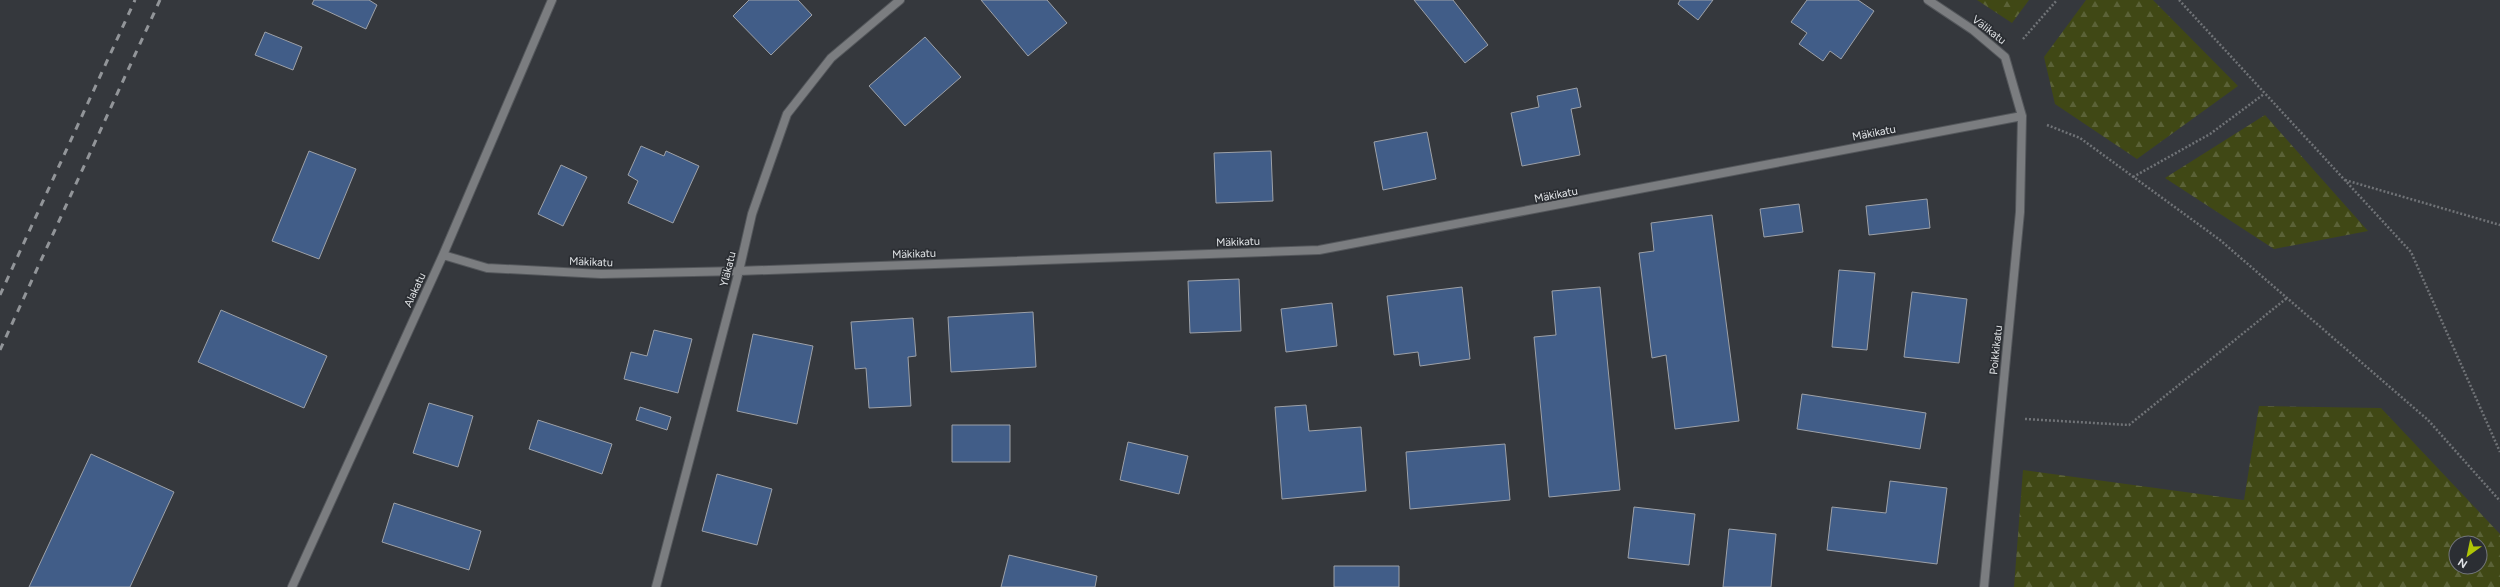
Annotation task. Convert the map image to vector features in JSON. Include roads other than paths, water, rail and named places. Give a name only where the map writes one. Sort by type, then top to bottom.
[{"type":"street","name":"Alakatu","points":[[292,587],[443,255],[552,0]]},
{"type":"street","name":"Yläkatu","points":[[656,587],[739,271],[752,214],[786,114],[830,58],[900,0]]},
{"type":"street","name":"Välikatu","points":[[1928,0],[1973,30],[2005,57],[2022,116]]},
{"type":"street","name":"Mäkikatu","points":[[443,255],[487,268],[601,274],[739,271],[1319,250],[2022,116]]},
{"type":"street","name":"Poikkikatu","points":[[1984,587],[2020,212],[2022,116]]},
{"type":"railway","points":[[0,295],[135,0]]},
{"type":"railway","points":[[0,350],[160,0]]}]
